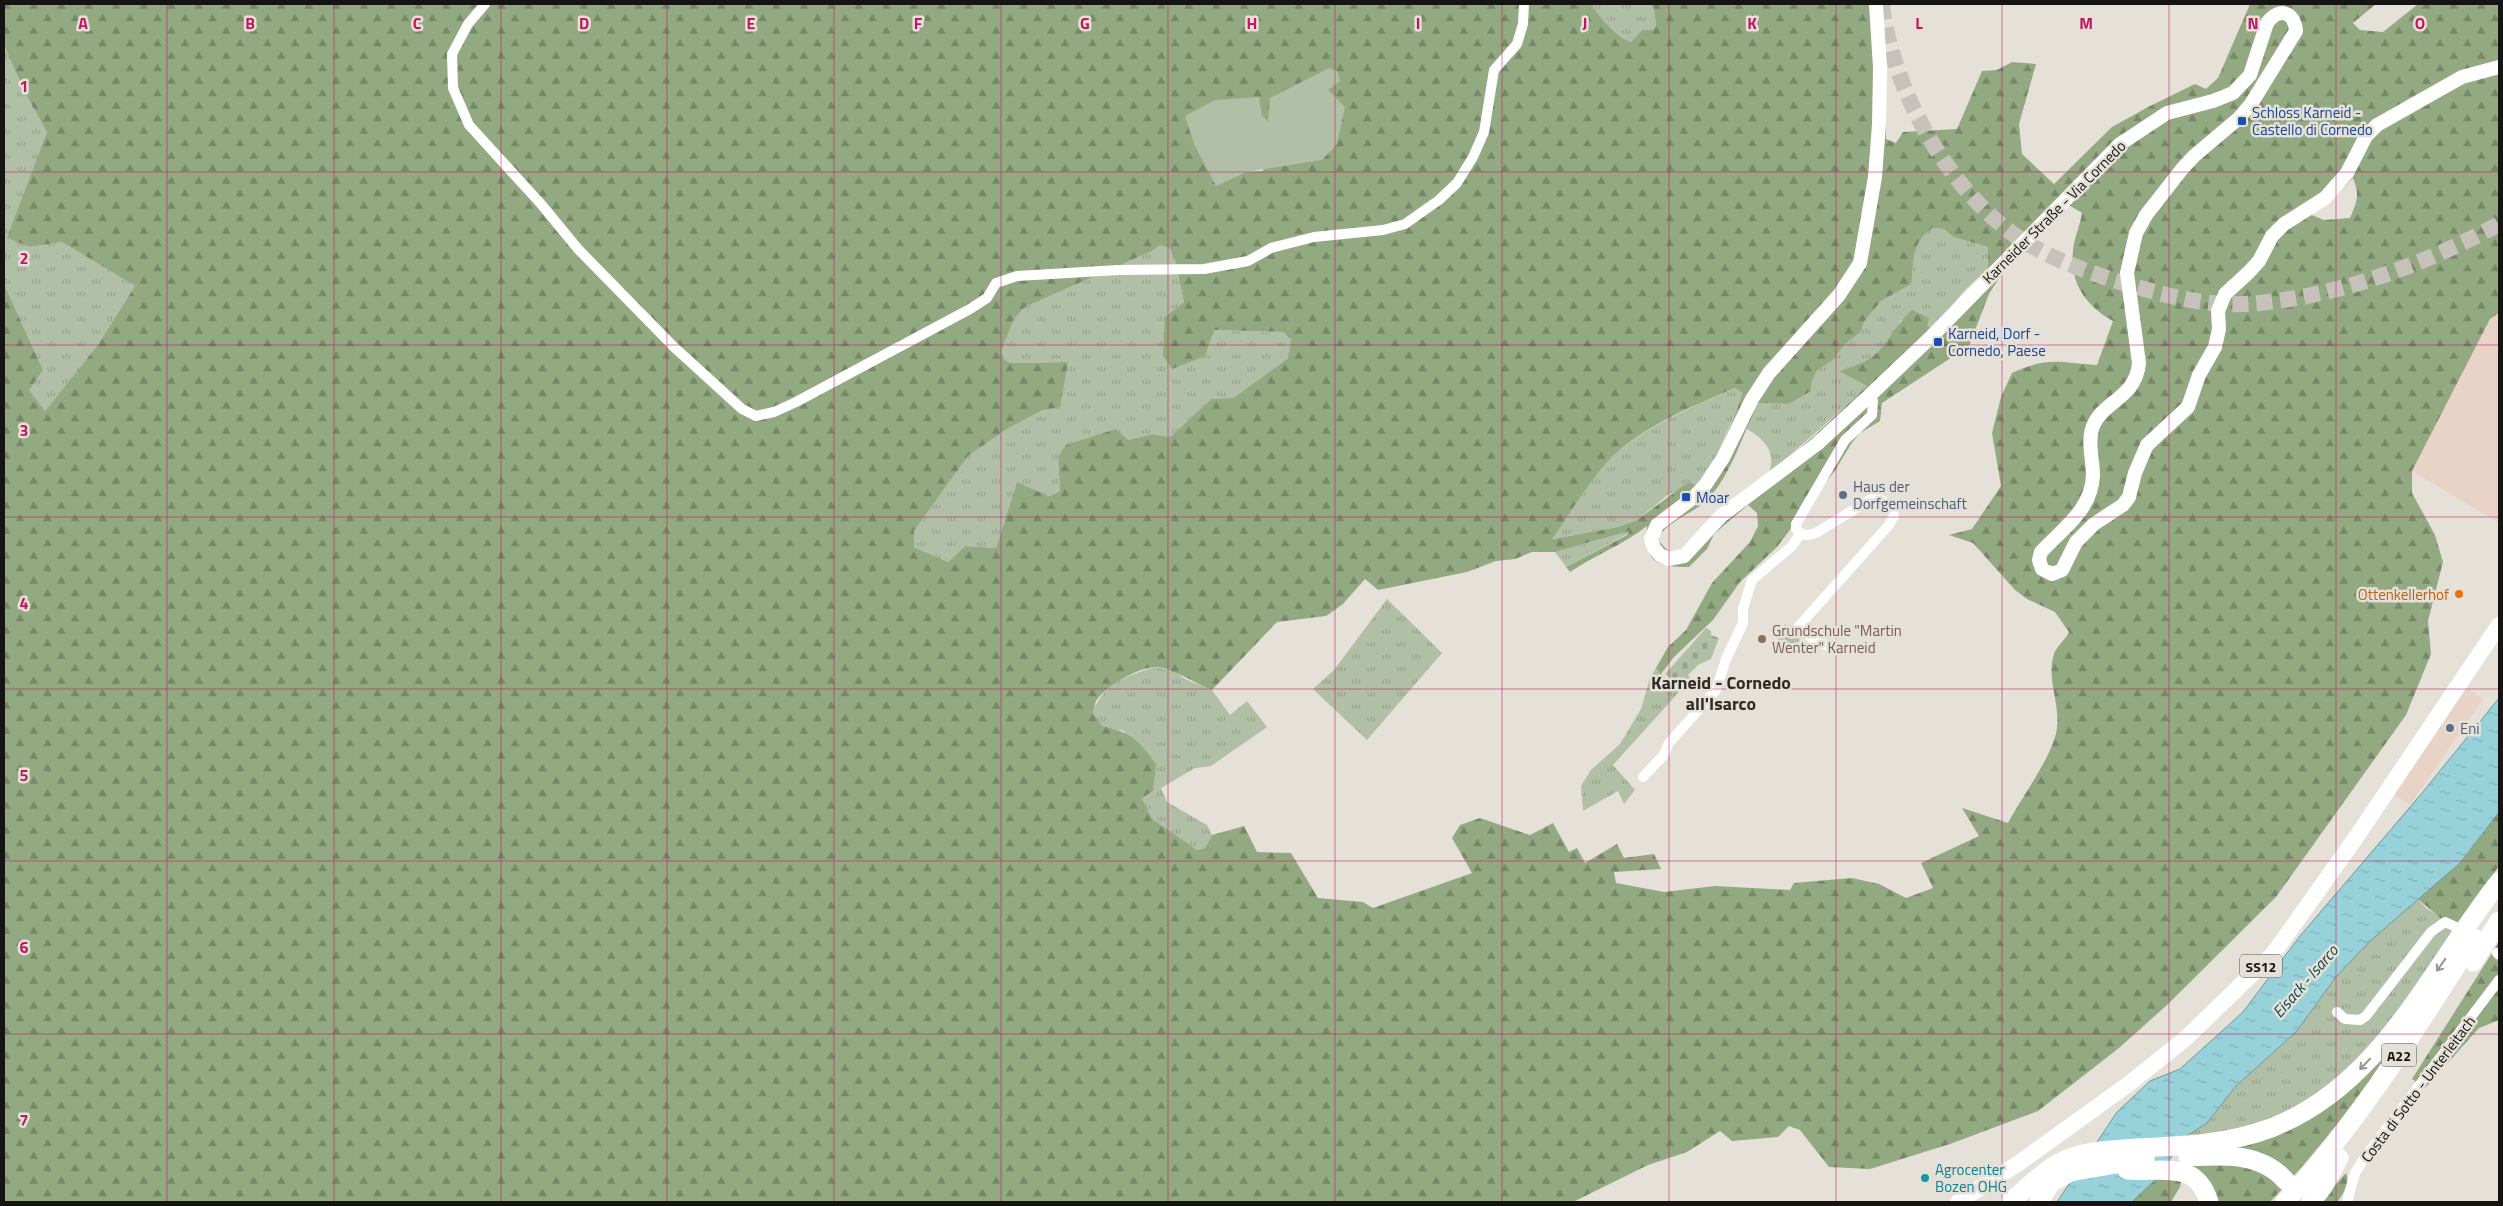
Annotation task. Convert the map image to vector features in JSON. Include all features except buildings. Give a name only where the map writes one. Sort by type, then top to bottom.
[{"type":"highway","points":[[2094,1160],[2134,1159],[2206,1150],[2297,1117],[2322,1102],[2347,1082],[2366,1063],[2396,1027],[2499,882]]},
{"type":"highway","name":"A22","points":[[2285,1202],[2322,1159],[2376,1088],[2499,899]]},
{"type":"highway","name":"A22","points":[[2301,1202],[2339,1158],[2416,1052],[2499,921]]},
{"type":"highway","points":[[2010,1202],[2049,1170],[2094,1160],[2206,1150],[2248,1158],[2267,1164],[2286,1181]]},
{"type":"highway","points":[[2311,1202],[2323,1187],[2339,1158]]},
{"type":"highway","points":[[2094,1160],[2132,1171],[2166,1169],[2185,1172],[2199,1183],[2205,1191],[2209,1202]]},
{"type":"highway","points":[[2039,1202],[2051,1183],[2070,1165]]},
{"type":"main road","name":"SS12","points":[[1958,1202],[2019,1163],[2130,1082],[2186,1038],[2238,990],[2273,954],[2499,625]]},
{"type":"street","points":[[486,4],[468,24],[452,54],[453,88],[469,125],[541,204],[578,249],[674,347],[736,404],[756,416],[774,412],[796,402],[970,309],[987,298],[996,283],[1017,276],[1118,270],[1204,269],[1248,261],[1271,248],[1314,237],[1382,230],[1405,224],[1439,200],[1457,183],[1474,157],[1484,132],[1494,70],[1517,44],[1524,24],[1524,4]]},
{"type":"street","name":"Karneider Straße - Via Cornedo","points":[[1876,4],[1880,68],[1879,124],[1875,177],[1860,263],[1839,295],[1769,373],[1752,399],[1723,458],[1706,484],[1694,497],[1657,525],[1651,539],[1654,548],[1660,555],[1668,559],[1684,556],[1721,516],[1817,444],[1868,397],[2120,144],[2167,113],[2213,101],[2233,93],[2250,75],[2267,23],[2272,16],[2280,13],[2292,18],[2296,31],[2251,104],[2239,118],[2194,156],[2182,169],[2146,215],[2136,233],[2127,273],[2138,354],[2138,372],[2123,395],[2093,425],[2091,438],[2093,476],[2089,498],[2076,517],[2041,552],[2039,560],[2042,569],[2052,574],[2062,570],[2076,542],[2094,524],[2122,505],[2129,497],[2135,473],[2147,445],[2188,407],[2199,375],[2215,347],[2219,329],[2218,311],[2225,294],[2259,261],[2272,236],[2284,224],[2325,198],[2347,173],[2366,136],[2377,125],[2462,77],[2499,67]]},
{"type":"street","points":[[1843,650],[1816,642],[1798,626],[1889,525],[1894,516],[1892,507],[1886,501],[1878,498],[1870,499],[1816,533],[1808,535],[1800,534],[1796,530],[1796,524],[1845,440],[1872,415],[1874,401],[1868,397]]},
{"type":"street","points":[[1643,777],[1663,756],[1669,743],[1716,690],[1726,659],[1743,623],[1743,609],[1752,580],[1792,546],[1800,534]]},
{"type":"street","points":[[2338,1012],[2345,1019],[2360,1020],[2431,932],[2444,922],[2456,927]]},
{"type":"street","name":"Costa di Sotto - Unterleitach","points":[[2347,1202],[2356,1173],[2365,1157],[2499,980]]},
{"type":"shaded area","points":[[2499,313],[2499,523],[2412,471],[2490,319]]},
{"type":"shaded area","points":[[2464,686],[2483,699],[2410,805],[2391,793]]},
{"type":"green space","points":[[4,4],[1591,4],[1614,31],[1631,42],[1642,30],[1654,30],[1656,24],[1653,4],[1881,4],[1886,87],[1886,139],[1896,143],[1903,132],[1957,129],[1982,71],[1997,70],[2012,62],[2036,64],[2019,124],[2022,154],[2054,184],[2112,127],[2195,84],[2206,89],[2218,78],[2250,4],[2376,4],[2353,23],[2360,30],[2383,32],[2418,4],[2499,4],[2499,313],[2490,319],[2412,471],[2412,493],[2435,535],[2443,562],[2428,621],[2431,654],[2406,715],[2276,897],[2167,1005],[2119,1048],[2038,1111],[1950,1144],[1870,1169],[1829,1167],[1800,1130],[1789,1126],[1778,1137],[1732,1141],[1720,1131],[1687,1152],[1648,1165],[1573,1202],[4,1202],[4,284],[43,370],[29,390],[45,411],[97,346],[135,286],[62,242],[30,247],[7,238],[47,132],[25,93],[4,45]],"holes":[[[1268,121],[1263,171],[1247,172]],[[2353,178],[2357,198],[2350,218],[2324,220],[2309,214],[2327,204]],[[2069,205],[2082,213],[2073,251],[2074,273],[2077,283],[2087,300],[2103,315],[2113,321],[2097,365],[2045,362],[2012,373],[2001,397],[1992,433],[2001,486],[1972,529],[1949,535],[1973,543],[2015,590],[2027,599],[2055,612],[2069,632],[2055,651],[2052,663],[2057,727],[2055,738],[2044,762],[2008,823],[1962,808],[1979,836],[1921,863],[1933,888],[1906,898],[1879,884],[1852,878],[1794,883],[1790,890],[1715,886],[1664,892],[1616,883],[1614,872],[1661,869],[1654,854],[1624,858],[1617,844],[1585,863],[1577,848],[1569,852],[1553,823],[1530,835],[1480,818],[1460,825],[1452,838],[1472,873],[1373,908],[1363,902],[1318,898],[1291,853],[1257,852],[1244,826],[1212,835],[1205,848],[1197,850],[1152,819],[1142,798],[1153,791],[1156,764],[1133,738],[1120,731],[1102,726],[1093,713],[1096,701],[1114,684],[1140,670],[1148,668],[1155,667],[1168,670],[1212,690],[1277,622],[1326,616],[1343,604],[1365,579],[1378,590],[1467,572],[1496,561],[1515,559],[1532,552],[1555,552],[1629,531],[1627,535],[1566,567],[1570,572],[1647,526],[1648,547],[1654,560],[1668,566],[1689,567],[1707,549],[1714,534],[1748,505],[1757,513],[1758,526],[1750,542],[1712,583],[1686,630],[1668,647],[1656,668],[1661,674],[1674,657],[1713,620],[1740,582],[1777,547],[1836,469],[1860,433],[1880,421],[1882,403],[1969,346],[1989,294],[2005,269]],[[1933,228],[1944,229],[1953,237],[1988,247],[1988,268],[1932,329],[1927,326],[1929,318],[1912,310],[1877,353],[1856,366],[1839,371],[1867,386],[1814,436],[1678,553],[1668,551],[1659,541],[1659,536],[1670,525],[1702,504],[1716,489],[1736,453],[1758,403],[1789,404],[1811,391],[1811,383],[1816,372],[1834,359],[1845,344],[1861,332],[1864,322],[1881,301],[1911,284],[1913,260],[1921,239]],[[1160,245],[1170,249],[1175,261],[1184,302],[1165,317],[1163,355],[1172,369],[1205,356],[1214,330],[1283,332],[1291,340],[1288,358],[1233,398],[1211,399],[1170,437],[1153,434],[1128,440],[1116,429],[1066,445],[1058,457],[1060,491],[1049,496],[1017,482],[996,548],[965,546],[948,562],[914,547],[914,531],[968,456],[1007,429],[1043,410],[1060,407],[1068,362],[1010,363],[1005,360],[1001,352],[1014,319],[1025,307],[1152,251]],[[1735,388],[1743,393],[1723,441],[1697,485],[1690,483],[1683,486],[1637,520],[1618,527],[1552,539],[1588,486],[1614,455],[1646,431],[1681,412]]]},
{"type":"green space","points":[[1591,4],[1653,4],[1656,24],[1654,30],[1642,30],[1631,42],[1614,31]]},
{"type":"green space","points":[[4,45],[25,93],[47,132],[8,238],[30,247],[62,242],[135,286],[97,346],[45,411],[28,389],[43,370],[4,284]]},
{"type":"green space","points":[[1329,68],[1337,71],[1340,81],[1328,90],[1345,107],[1337,144],[1322,160],[1247,172],[1216,186],[1194,144],[1185,116],[1215,100],[1259,97],[1262,116],[1268,121],[1270,98]]},
{"type":"green space","points":[[1933,228],[1944,229],[1953,237],[1988,247],[1988,268],[1965,290],[1932,329],[1901,320],[1883,347],[1870,359],[1840,371],[1868,386],[1769,474],[1771,458],[1767,446],[1759,437],[1746,428],[1758,403],[1789,404],[1811,391],[1811,383],[1816,372],[1834,359],[1845,344],[1861,332],[1864,322],[1881,301],[1910,284],[1917,246],[1926,233]]},
{"type":"green space","points":[[1160,245],[1170,249],[1175,261],[1184,302],[1165,318],[1204,356],[1214,330],[1283,332],[1291,340],[1289,357],[1233,398],[1211,399],[1170,437],[1153,434],[1058,457],[1060,491],[1049,496],[1017,482],[996,548],[965,546],[948,562],[914,547],[914,531],[968,456],[1007,429],[1043,410],[1068,362],[1010,363],[1005,360],[1001,352],[1014,319],[1025,307],[1152,251]]},
{"type":"green space","points":[[1735,388],[1744,393],[1713,463],[1697,486],[1669,494],[1637,520],[1618,527],[1551,539],[1588,484],[1616,454],[1664,421]]},
{"type":"green space","points":[[1629,531],[1627,534],[1566,567],[1555,552]]},
{"type":"green space","points":[[1387,599],[1442,653],[1367,740],[1313,689],[1334,670]]},
{"type":"green space","points":[[1785,624],[1800,640],[1787,655],[1776,644]]},
{"type":"green space","points":[[1706,628],[1711,631],[1711,635],[1719,638],[1711,659],[1698,665],[1688,675],[1691,679],[1682,688],[1665,674]]},
{"type":"green space","points":[[1154,667],[1174,671],[1185,679],[1212,690],[1230,715],[1247,701],[1267,727],[1211,766],[1195,768],[1161,788],[1167,802],[1207,825],[1212,835],[1205,848],[1197,850],[1151,819],[1142,798],[1124,731],[1101,726],[1093,713],[1102,695],[1109,688],[1117,682]]},
{"type":"green space","points":[[1656,668],[1679,692],[1613,765],[1635,790],[1624,804],[1618,791],[1583,811],[1581,786],[1591,770],[1620,744],[1641,709],[1650,678]]},
{"type":"green space","points":[[2499,812],[2499,866],[2456,927],[2445,922],[2418,899],[2461,862]]},
{"type":"green space","points":[[2418,899],[2426,908],[2456,927],[2402,1009],[2338,1083],[2267,1123],[2182,1139],[2207,1123],[2236,1086],[2296,1032],[2336,977],[2369,942]]},
{"type":"green space","points":[[2499,942],[2499,1020],[2479,1028],[2425,1088],[2412,1079]]},
{"type":"green space","points":[[2411,1019],[2383,1061],[2324,1141],[2291,1179],[2230,1150],[2265,1136]]},
{"type":"green space","points":[[2196,1163],[2257,1167],[2284,1187],[2270,1202],[2213,1202],[2181,1165]]},
{"type":"green space","points":[[2346,1173],[2344,1192],[2337,1202],[2320,1202]]},
{"type":"green space","points":[[2161,1174],[2182,1176],[2180,1187],[2171,1202],[2132,1202]]},
{"type":"water","name":"Eisack - Isarco","points":[[2499,698],[2499,812],[2461,862],[2369,942],[2336,977],[2296,1032],[2236,1086],[2207,1123],[2182,1139],[2161,1174],[2132,1202],[2057,1202],[2117,1112],[2150,1081],[2180,1069],[2243,1012],[2300,936],[2422,793]]},
{"type":"tunnel","points":[[1882,4],[1888,38],[1913,107],[1931,141],[1952,172],[1976,201],[2002,225],[2030,245],[2069,264],[2096,274],[2190,300],[2217,304],[2278,301],[2311,295],[2376,278],[2440,253],[2499,224]]},
{"type":"place","name":"Schloss Karneid - Castello di Cornedo","points":[[2242,121]]},
{"type":"place","name":"Karneid, Dorf - Cornedo, Paese","points":[[1938,342]]},
{"type":"place","name":"Haus der Dorfgemeinschaft","points":[[1843,495]]},
{"type":"place","name":"Moar","points":[[1686,497]]},
{"type":"place","name":"Ottenkellerhof","points":[[2459,594]]},
{"type":"place","name":"Grundschule \"Martin Wenter\" Karneid","points":[[1762,639]]},
{"type":"place","name":"Eni","points":[[2450,728]]},
{"type":"place","name":"Agrocenter Bozen OHG","points":[[1925,1178]]},
{"type":"district","name":"Karneid - Cornedo all'Isarco","points":[[1721,692]]}]
